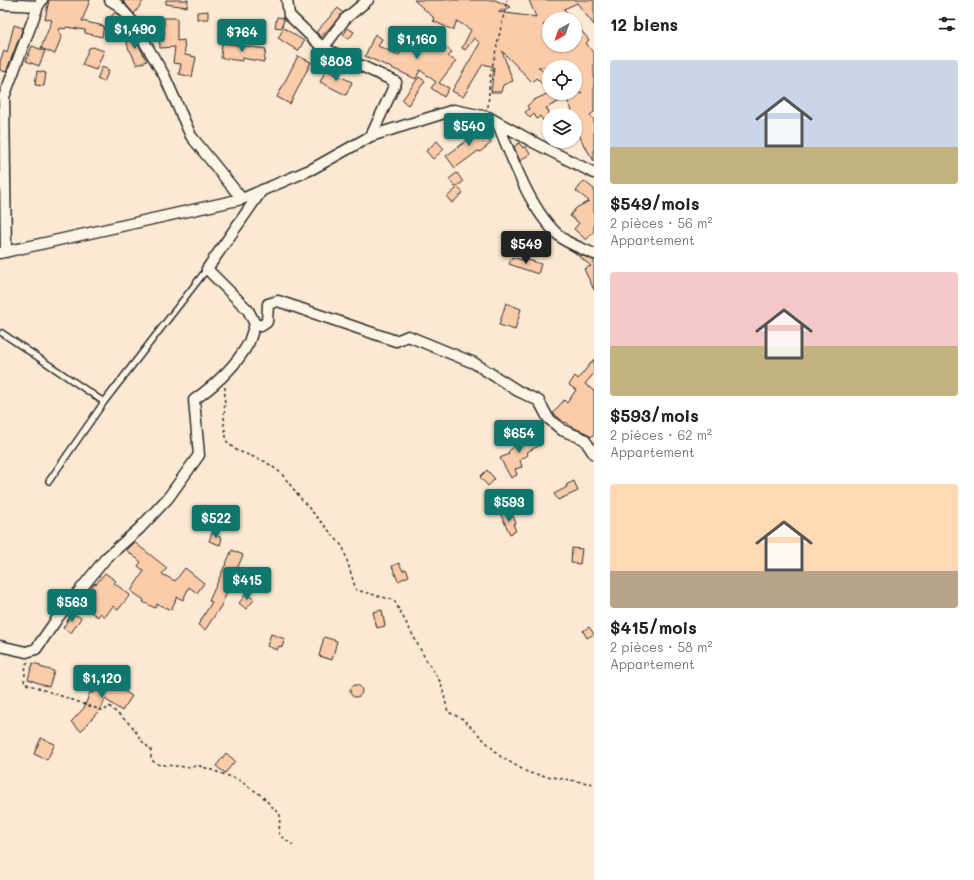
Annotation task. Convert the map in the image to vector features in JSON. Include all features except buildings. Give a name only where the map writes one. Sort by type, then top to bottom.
[{"type":"street","points":[[110,0],[118,5],[132,21],[164,75],[191,136],[242,199]]},
{"type":"street","points":[[287,0],[289,15],[323,48],[396,82],[371,136]]},
{"type":"street","points":[[323,48],[345,19],[368,0]]},
{"type":"street","points":[[0,4],[40,3],[4,97],[3,253],[242,199],[263,188],[312,169],[371,136],[454,110],[488,117],[536,144],[594,173]]},
{"type":"street","points":[[497,122],[530,199],[551,226],[566,240],[594,254]]},
{"type":"street","points":[[0,646],[26,652],[36,649],[59,616],[106,558],[139,529],[168,498],[198,455],[194,400],[226,373],[249,342],[255,324],[248,310],[207,269],[263,188]]},
{"type":"street","points":[[255,324],[262,326],[267,322],[268,304],[278,302],[396,341],[408,336],[474,363],[518,391],[539,401],[548,418],[562,430],[584,439],[594,454]]},
{"type":"lane","points":[[49,481],[104,402],[207,269]]},
{"type":"lane","points":[[2,333],[104,402]]},
{"type":"path","points":[[488,117],[490,77],[507,0]]},
{"type":"path","points":[[226,373],[224,425],[227,442],[236,450],[266,462],[281,473],[302,500],[343,547],[356,590],[394,600],[425,658],[441,683],[448,712],[463,719],[500,757],[529,773],[594,784]]},
{"type":"path","points":[[36,649],[26,664],[24,683],[104,711],[109,706],[132,726],[141,740],[151,750],[151,759],[156,764],[186,767],[200,766],[237,779],[261,795],[280,815],[279,835],[293,845]]}]
